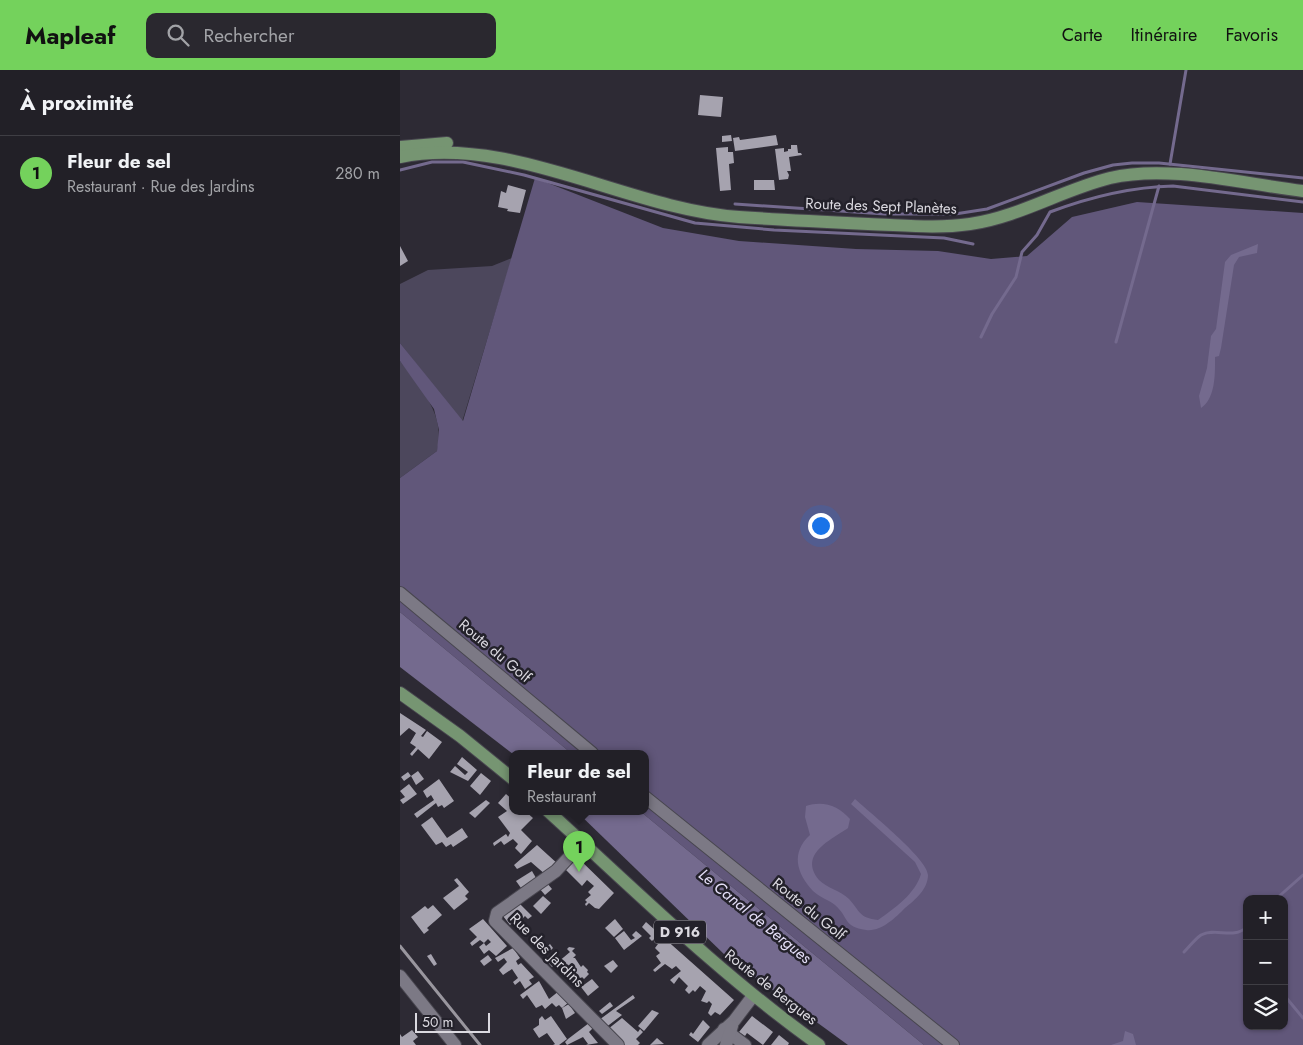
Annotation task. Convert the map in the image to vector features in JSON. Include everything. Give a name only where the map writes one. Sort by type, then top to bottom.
[{"type":"main road","name":"Route des Sept Planètes","points":[[400,147],[426,144],[469,145],[500,152],[575,178]]},
{"type":"main road","name":"Route des Sept Planètes","points":[[400,157],[433,152],[466,152],[575,178],[705,214],[926,226],[958,226],[985,222],[1082,186],[1134,174],[1190,176],[1303,191]]},
{"type":"main road","points":[[400,693],[460,736],[509,776]]},
{"type":"main road","name":"Route de Bergues","points":[[553,815],[705,955],[753,996],[819,1045]]},
{"type":"street","name":"Route du Golf","points":[[400,593],[588,750]]},
{"type":"street","name":"Route du Golf","points":[[649,800],[953,1045]]},
{"type":"street","name":"Rue des Jardins","points":[[583,842],[548,877],[497,913],[496,923],[618,1045]]},
{"type":"street","points":[[400,976],[456,1045]]},
{"type":"street","points":[[708,1045],[728,1032],[753,996]]},
{"type":"street","points":[[728,1032],[746,1045]]},
{"type":"shaded area","points":[[535,178],[663,228],[739,241],[856,249],[938,251],[991,259],[1027,256],[1072,217],[1137,202],[1303,213],[1303,1045],[924,1045],[645,815],[649,815],[649,750],[567,750],[400,612],[400,478],[437,451],[439,430],[434,409],[400,361],[400,343],[463,421]]},
{"type":"shaded area","points":[[512,258],[462,422],[400,343],[400,284],[428,270],[492,266]]},
{"type":"shaded area","points":[[400,361],[430,403],[435,414],[439,438],[437,451],[400,478]]},
{"type":"water","points":[[1258,244],[1257,253],[1239,257],[1234,265],[1221,348],[1219,356],[1215,357],[1214,385],[1210,398],[1201,408],[1199,396],[1207,368],[1211,336],[1216,329],[1225,262],[1231,255]]},
{"type":"water","points":[[400,612],[567,750],[509,751],[400,667]]},
{"type":"water","points":[[855,799],[909,847],[919,858],[928,875],[926,885],[917,898],[887,924],[872,930],[853,927],[835,905],[813,891],[803,877],[798,863],[800,848],[810,835],[805,817],[806,806],[812,804],[830,805],[846,814],[850,819],[848,828],[826,843],[814,855],[812,863],[819,880],[846,896],[863,916],[878,920],[909,894],[921,874],[915,862],[851,804]]},
{"type":"water","name":"Le Canal de Bergues","points":[[580,815],[645,815],[924,1045],[848,1045],[726,956]]},
{"type":"water","points":[[1125,1031],[1133,1034],[1136,1045],[1111,1045],[1123,1041]]},
{"type":"building","points":[[700,95],[723,97],[721,117],[698,115]]},
{"type":"building","points":[[731,135],[732,141],[722,142],[722,136]]},
{"type":"building","points":[[776,135],[778,145],[735,151],[733,138],[739,137],[740,140]]},
{"type":"building","points":[[791,145],[797,145],[798,153],[802,155],[789,157],[791,171],[787,171],[788,179],[779,180],[775,149],[784,148],[784,152],[788,151],[788,149],[791,149]]},
{"type":"building","points":[[728,147],[728,152],[733,152],[734,163],[729,164],[731,190],[720,191],[716,148]]},
{"type":"building","points":[[754,180],[774,180],[775,190],[754,190]]},
{"type":"building","points":[[508,185],[526,190],[520,213],[498,207],[501,191],[506,193]]},
{"type":"building","points":[[400,246],[408,261],[400,266]]},
{"type":"building","points":[[400,713],[426,730],[421,736],[423,737],[427,731],[442,742],[429,759],[418,749],[412,756],[410,754],[416,747],[410,743],[416,733],[409,728],[400,736]]},
{"type":"building","points":[[462,757],[477,770],[468,781],[450,772],[455,766],[465,775],[468,772],[457,764]]},
{"type":"building","points":[[418,771],[424,779],[416,785],[411,776]]},
{"type":"building","points":[[408,772],[411,776],[404,781],[401,777]]},
{"type":"building","points":[[481,773],[491,781],[480,795],[470,786]]},
{"type":"building","points":[[439,779],[454,801],[444,808],[442,805],[438,807],[436,803],[417,818],[414,814],[434,800],[431,795],[427,798],[423,791]]},
{"type":"building","points":[[409,784],[417,794],[403,804],[400,800],[405,797],[400,791]]},
{"type":"building","points":[[506,794],[509,797],[509,815],[530,815],[533,818],[521,830],[532,841],[521,854],[515,848],[518,844],[513,839],[504,845],[501,841],[494,846],[493,843],[506,834],[508,837],[510,833],[498,817],[507,811],[498,803]]},
{"type":"building","points":[[486,800],[490,803],[475,818],[469,813]]},
{"type":"building","points":[[432,817],[447,838],[462,828],[468,837],[453,847],[451,844],[446,847],[442,842],[436,845],[421,825]]},
{"type":"building","points":[[537,845],[559,865],[546,875],[531,862],[517,869],[514,865]]},
{"type":"building","points":[[575,855],[614,893],[599,909],[589,903],[586,906],[585,904],[587,902],[585,900],[591,895],[588,892],[594,886],[587,880],[582,886],[564,868]]},
{"type":"building","points":[[532,871],[536,878],[521,888],[516,881]]},
{"type":"building","points":[[457,878],[469,892],[465,896],[468,899],[454,910],[443,898],[459,886],[454,880]]},
{"type":"building","points":[[546,882],[552,889],[545,895],[539,888]]},
{"type":"building","points":[[543,896],[551,903],[541,914],[533,906]]},
{"type":"building","points":[[520,904],[532,916],[528,919],[525,916],[519,922],[516,919],[510,925],[503,916],[514,905],[516,907]]},
{"type":"building","points":[[433,905],[442,915],[427,928],[429,930],[424,934],[411,917],[425,906],[428,909]]},
{"type":"building","points":[[483,919],[507,946],[496,956],[489,950],[484,954],[479,947],[484,943],[480,940],[472,946],[470,943],[477,937],[469,929]],"holes":[[[488,939],[491,942],[486,946],[484,943]]]},
{"type":"building","points":[[615,919],[623,929],[614,937],[605,928]]},
{"type":"building","points":[[646,922],[734,1000],[720,1015],[715,1012],[711,1016],[708,1013],[712,1004],[709,1001],[707,1003],[701,1001],[706,991],[700,986],[695,992],[693,990],[689,994],[685,990],[688,986],[679,977],[674,984],[670,980],[681,971],[676,966],[672,969],[665,964],[655,972],[653,970],[661,963],[656,956],[660,953],[655,948],[658,944],[654,939],[652,941],[649,938],[651,936],[642,927]]},
{"type":"building","points":[[624,931],[631,940],[635,938],[632,935],[636,931],[642,936],[624,950],[615,938]]},
{"type":"building","points":[[550,944],[553,948],[546,955],[542,951]]},
{"type":"building","points":[[569,947],[575,948],[572,951],[576,955],[573,958],[581,967],[583,965],[588,970],[589,974],[584,979],[582,977],[578,981],[558,962],[570,952],[567,949]]},
{"type":"building","points":[[513,948],[520,958],[516,961],[518,965],[521,963],[534,977],[529,980],[532,984],[525,989],[520,981],[515,985],[513,982],[518,978],[512,969],[503,975],[499,970],[507,962],[504,958],[498,962],[495,958]]},
{"type":"building","points":[[431,954],[437,964],[434,966],[427,956]]},
{"type":"building","points":[[551,954],[558,962],[552,967],[545,959]]},
{"type":"building","points":[[488,955],[492,960],[484,966],[480,961]]},
{"type":"building","points":[[613,960],[618,966],[611,973],[604,966]]},
{"type":"building","points":[[592,979],[599,987],[588,996],[581,987]]},
{"type":"building","points":[[539,981],[549,999],[559,991],[569,1002],[562,1008],[559,1005],[556,1007],[552,1003],[545,1009],[542,1005],[536,1008],[527,995],[523,999],[520,995]]},
{"type":"building","points":[[633,995],[635,998],[616,1011],[622,1015],[605,1028],[599,1020]]},
{"type":"building","points":[[610,1002],[613,1006],[602,1014],[599,1011]]},
{"type":"building","points":[[569,1004],[575,1013],[566,1019],[562,1008]]},
{"type":"building","points":[[652,1010],[659,1013],[644,1031],[638,1026]]},
{"type":"building","points":[[542,1016],[545,1020],[551,1016],[567,1039],[559,1045],[553,1045],[555,1044],[547,1033],[539,1038],[533,1029],[539,1025],[539,1019]]},
{"type":"building","points":[[752,1016],[773,1032],[763,1045],[747,1033],[745,1036],[739,1032]]},
{"type":"building","points":[[622,1018],[638,1032],[640,1029],[643,1032],[636,1039],[640,1043],[638,1045],[624,1045],[608,1029]]},
{"type":"building","points":[[703,1020],[710,1027],[698,1042],[689,1035],[691,1032],[693,1034]]},
{"type":"building","points":[[589,1023],[593,1028],[589,1032],[598,1043],[586,1045],[588,1044],[583,1037],[567,1045],[565,1042],[568,1039]]},
{"type":"building","points":[[412,1030],[418,1037],[413,1041],[416,1045],[400,1045],[400,1034],[402,1037]]},
{"type":"building","points":[[779,1035],[789,1043],[788,1045],[771,1045]]},
{"type":"building","points":[[657,1038],[664,1044],[650,1045]]},
{"type":"waterway","points":[[1170,164],[1186,70]]},
{"type":"waterway","points":[[400,170],[432,162],[463,162],[524,175],[695,223],[774,230],[944,238],[973,244]]},
{"type":"waterway","points":[[735,204],[885,214],[955,214],[987,209],[1084,173],[1113,165],[1132,163],[1159,163],[1303,178]]},
{"type":"waterway","points":[[1116,342],[1159,186]]},
{"type":"waterway","points":[[981,337],[992,314],[1016,277],[1022,252],[1037,235],[1050,212],[1110,194],[1141,188],[1173,186],[1303,202]]},
{"type":"waterway","points":[[1280,895],[1303,875]]},
{"type":"waterway","points":[[1184,952],[1201,935],[1213,932],[1236,933],[1243,930]]},
{"type":"waterway","points":[[1288,1000],[1303,1018]]},
{"type":"railway","points":[[400,946],[480,1045]]},
{"type":"place","name":"Fleur de sel","points":[[579,872]]}]
